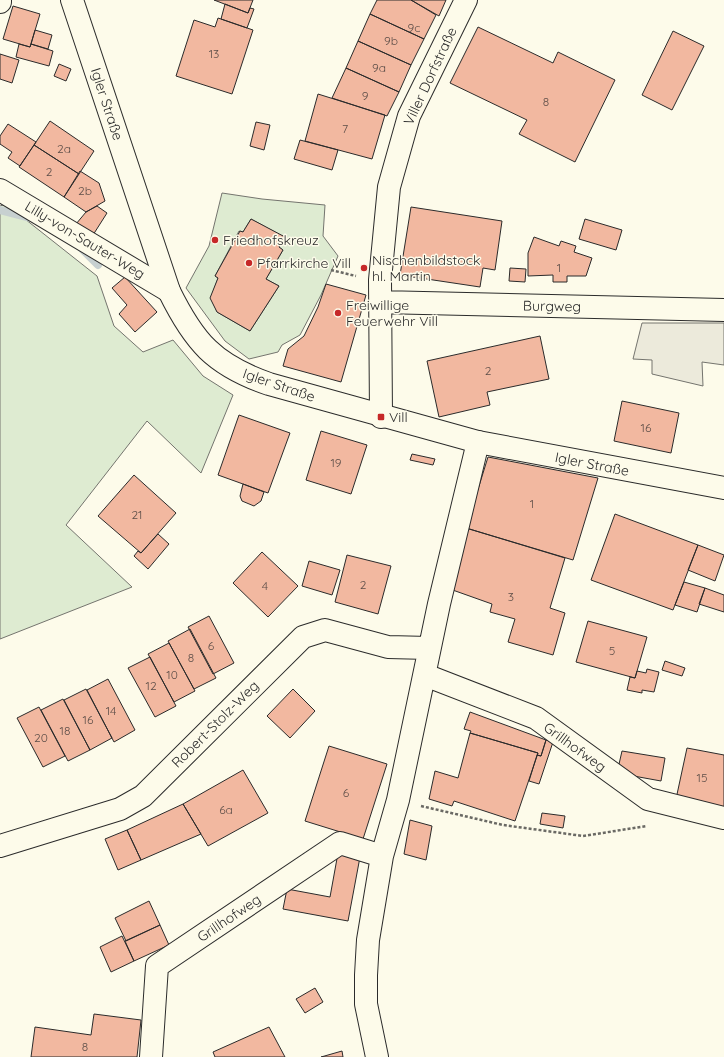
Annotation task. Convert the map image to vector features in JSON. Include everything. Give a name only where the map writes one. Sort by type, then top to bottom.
[{"type":"street","name":"Igler Straße","points":[[72,0],[169,290],[189,328],[201,344],[231,368],[248,377],[269,384],[382,417],[478,442],[724,488]]},
{"type":"street","name":"Viller Dorfstraße","points":[[382,417],[380,302],[389,187],[409,116],[466,0]]},
{"type":"street","name":"Lilly-von-Sauter-Weg","points":[[0,190],[169,290]]},
{"type":"street","name":"Burgweg","points":[[380,302],[724,310]]},
{"type":"street","points":[[376,1057],[366,1004],[368,940],[382,856],[398,800],[425,675],[429,648],[478,442]]},
{"type":"street","name":"Robert-Stolz-Weg","points":[[0,846],[120,808],[143,796],[303,637],[325,630],[388,647],[429,648]]},
{"type":"street","name":"Grillhofweg","points":[[425,675],[536,718],[648,799],[724,818]]},
{"type":"street","name":"Grillhofweg","points":[[151,1057],[157,966],[340,843],[382,856]]},
{"type":"path","points":[[398,800],[503,825],[583,836],[652,826]]},
{"type":"green space","points":[[222,193],[262,199],[325,205],[323,236],[338,256],[321,295],[300,335],[282,345],[278,352],[249,359],[225,341],[186,288],[209,246]],"holes":[[[251,219],[284,237],[279,247],[283,250],[266,279],[279,286],[250,331],[217,312],[211,298],[218,278],[215,276],[239,231],[243,232]]]},
{"type":"green space","points":[[6,204],[97,276],[114,326],[143,352],[173,340],[203,376],[233,395],[201,473],[147,421],[66,525],[132,587],[0,639],[0,206]]},
{"type":"shaded area","points":[[642,323],[724,323],[724,365],[702,362],[703,386],[652,374],[652,360],[633,359]]},
{"type":"building","points":[[214,0],[253,0],[248,13]]},
{"type":"building","points":[[377,0],[411,0],[436,15],[424,39],[370,14]]},
{"type":"building","points":[[411,0],[446,0],[439,16]]},
{"type":"building","points":[[225,4],[248,13],[250,8],[254,9],[247,28],[221,19]]},
{"type":"building","points":[[13,6],[40,14],[30,47],[3,39]]},
{"type":"building","points":[[370,14],[424,39],[411,65],[358,41]]},
{"type":"building","points":[[218,18],[253,30],[232,94],[176,76],[194,20],[215,27]]},
{"type":"building","points":[[478,27],[553,63],[558,52],[615,80],[575,162],[519,134],[527,120],[450,83]]},
{"type":"building","points":[[35,30],[52,35],[48,49],[31,44]]},
{"type":"building","points":[[673,31],[704,46],[672,110],[642,95]]},
{"type":"building","points":[[358,41],[411,65],[399,92],[346,68]]},
{"type":"building","points":[[19,44],[30,47],[31,44],[53,51],[49,66],[16,57]]},
{"type":"building","points":[[0,54],[19,60],[12,83],[0,79]]},
{"type":"building","points":[[59,64],[71,69],[66,81],[54,76]]},
{"type":"building","points":[[346,68],[399,92],[387,116],[332,98]]},
{"type":"building","points":[[318,94],[385,115],[372,159],[305,141]]},
{"type":"building","points":[[50,121],[94,151],[79,174],[34,145]]},
{"type":"building","points":[[256,122],[270,125],[264,150],[250,146]]},
{"type":"building","points":[[8,124],[36,142],[20,166],[8,158],[12,152],[0,144],[0,136]]},
{"type":"building","points":[[300,140],[338,150],[332,170],[294,159]]},
{"type":"building","points":[[34,145],[79,174],[64,197],[19,167]]},
{"type":"building","points":[[80,171],[99,183],[105,201],[86,212],[64,197]]},
{"type":"building","points":[[97,206],[107,213],[93,235],[76,224],[86,212]]},
{"type":"building","points":[[411,207],[502,221],[495,270],[483,268],[480,287],[400,275]]},
{"type":"building","name":"Pfarrkirche Vill","points":[[251,219],[285,237],[279,247],[283,250],[266,279],[279,286],[250,331],[217,312],[210,298],[218,278],[215,276],[240,231],[243,232]]},
{"type":"building","points":[[585,219],[622,230],[616,250],[579,239]]},
{"type":"building","points":[[534,237],[559,246],[561,241],[576,246],[574,252],[592,258],[586,276],[567,276],[567,282],[553,282],[553,275],[528,276],[528,253]]},
{"type":"building","points":[[510,268],[526,269],[525,282],[509,281]]},
{"type":"building","points":[[125,277],[157,312],[135,332],[119,314],[127,305],[112,288]]},
{"type":"building","points":[[326,284],[366,295],[341,382],[283,366],[288,349],[304,336],[318,307]]},
{"type":"building","points":[[540,336],[549,379],[487,392],[490,405],[439,417],[427,361]]},
{"type":"building","points":[[622,401],[679,413],[671,453],[614,441]]},
{"type":"building","points":[[239,415],[290,433],[268,493],[218,475]]},
{"type":"building","points":[[321,431],[367,445],[351,494],[306,480]]},
{"type":"building","points":[[412,454],[435,459],[433,465],[410,460]]},
{"type":"building","points":[[488,457],[598,478],[573,560],[466,528]]},
{"type":"building","points":[[134,475],[176,513],[141,553],[98,516]]},
{"type":"building","points":[[243,484],[264,492],[261,501],[254,506],[242,501],[240,496]]},
{"type":"building","points":[[615,514],[698,545],[673,610],[591,580]]},
{"type":"building","points":[[466,528],[565,558],[550,608],[565,613],[553,655],[508,642],[515,619],[490,612],[492,604],[447,588]]},
{"type":"building","points":[[158,534],[169,544],[148,569],[134,556],[138,551],[141,553]]},
{"type":"building","points":[[698,545],[724,555],[715,581],[688,570]]},
{"type":"building","points":[[262,552],[298,586],[268,617],[233,583]]},
{"type":"building","points":[[347,555],[391,566],[378,614],[335,602]]},
{"type":"building","points":[[309,561],[340,570],[332,595],[302,586]]},
{"type":"building","points":[[684,582],[705,588],[697,612],[675,605]]},
{"type":"building","points":[[705,588],[724,595],[724,612],[699,604]]},
{"type":"building","points":[[209,616],[234,663],[213,674],[188,627]]},
{"type":"building","points":[[588,621],[647,637],[635,678],[576,662]]},
{"type":"building","points":[[190,629],[216,678],[194,689],[168,641]]},
{"type":"building","points":[[169,643],[195,691],[174,702],[148,654]]},
{"type":"building","points":[[150,657],[176,706],[155,717],[128,668]]},
{"type":"building","points":[[665,661],[685,668],[682,676],[662,670]]},
{"type":"building","points":[[647,669],[659,672],[654,692],[642,690],[642,693],[627,690],[630,677],[635,678],[637,671],[646,673]]},
{"type":"building","points":[[108,679],[135,730],[114,742],[87,690]]},
{"type":"building","points":[[86,689],[112,738],[90,750],[64,700]]},
{"type":"building","points":[[293,689],[315,711],[290,738],[267,716]]},
{"type":"building","points":[[63,699],[90,750],[68,761],[41,710]]},
{"type":"building","points":[[39,707],[65,756],[43,767],[17,718]]},
{"type":"building","points":[[470,712],[546,740],[541,756],[537,755],[538,753],[470,733],[471,731],[464,729]]},
{"type":"building","points":[[470,733],[538,753],[515,821],[454,801],[452,806],[429,799],[435,771],[458,778]]},
{"type":"building","points":[[546,740],[553,742],[539,784],[529,781],[537,755],[541,756]]},
{"type":"building","points":[[329,746],[387,764],[363,839],[305,821]]},
{"type":"building","points":[[687,748],[724,755],[724,809],[676,799]]},
{"type":"building","points":[[622,751],[665,758],[661,781],[617,773]]},
{"type":"building","points":[[243,770],[268,813],[208,846],[183,804]]},
{"type":"building","points":[[183,804],[201,834],[141,860],[127,830]]},
{"type":"building","points":[[542,813],[565,816],[563,828],[540,824]]},
{"type":"building","points":[[410,820],[432,826],[426,860],[404,854]]},
{"type":"building","points":[[127,830],[141,860],[118,870],[105,839]]},
{"type":"building","points":[[338,853],[360,857],[348,921],[283,909],[287,889],[330,897]]},
{"type":"building","points":[[149,901],[160,925],[126,941],[115,918]]},
{"type":"building","points":[[160,925],[169,945],[134,961],[125,941]]},
{"type":"building","points":[[122,936],[134,961],[111,972],[100,947]]},
{"type":"building","points":[[315,988],[323,1002],[305,1013],[296,999]]},
{"type":"building","points":[[94,1014],[141,1020],[137,1057],[31,1057],[35,1027],[91,1035]]},
{"type":"building","points":[[269,1027],[285,1057],[215,1057],[213,1052]]},
{"type":"building","points":[[342,1051],[343,1057],[321,1057]]},
{"type":"waterway","points":[[0,210],[30,218]]},
{"type":"waterway","points":[[82,249],[98,265]]},
{"type":"place","name":"Friedhofskreuz","points":[[215,240]]},
{"type":"place","name":"Pfarrkirche Vill","points":[[249,263]]},
{"type":"place","name":"Nischenbildstock hl. Martin","points":[[364,268]]},
{"type":"place","name":"Freiwillige Feuerwehr Vill","points":[[338,313]]},
{"type":"place","name":"Vill","points":[[381,417]]}]
